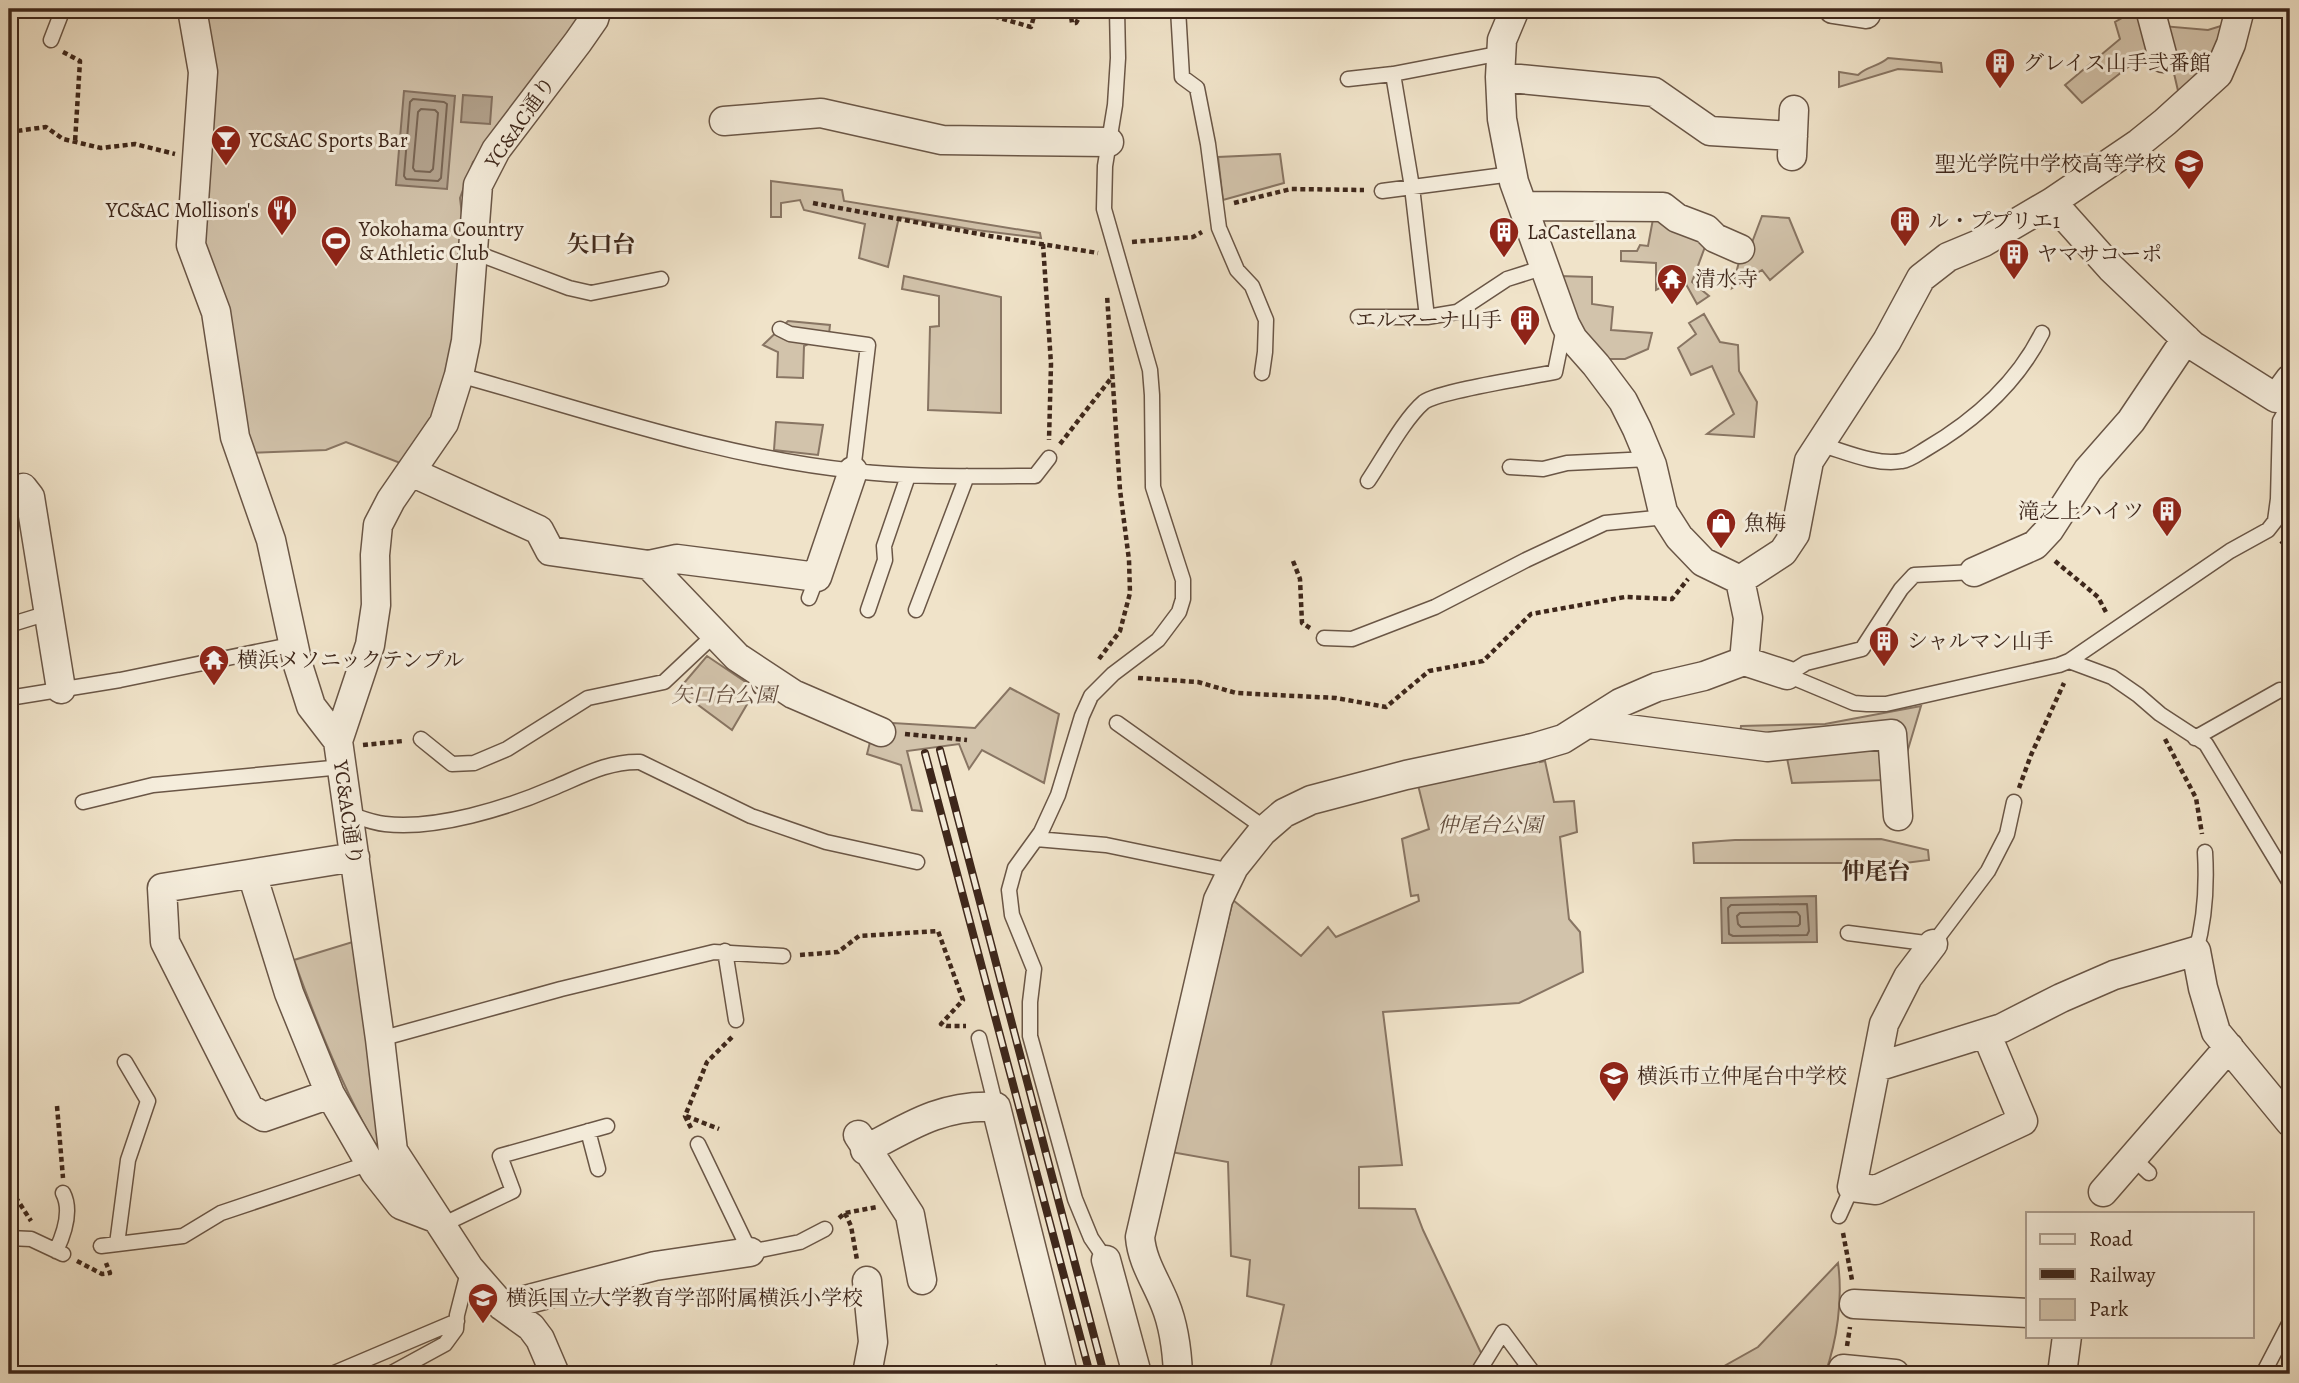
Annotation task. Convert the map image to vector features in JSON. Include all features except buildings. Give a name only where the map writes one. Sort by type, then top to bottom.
[{"type":"street","points":[[192,9],[203,72],[191,245],[216,312],[235,437],[271,540],[298,665],[311,706],[340,752]]},
{"type":"street","name":"YC&AC通り","points":[[555,1374],[540,1339],[531,1327],[502,1306],[469,1268],[393,1151],[340,752],[370,645],[376,605],[375,555],[378,525],[391,499],[444,423],[460,374],[466,341],[478,185],[496,150],[578,42],[594,19],[597,9]]},
{"type":"street","points":[[1515,9],[1502,40],[1502,119],[1512,174],[1565,324],[1573,339],[1623,401],[1650,459],[1663,512],[1679,537],[1703,562],[1740,580]]},
{"type":"street","points":[[1833,9],[1866,14]]},
{"type":"street","points":[[2150,9],[2163,58]]},
{"type":"street","points":[[1740,580],[1783,552],[1795,534],[1809,461],[1887,341],[1921,278],[1948,257],[1984,243],[2052,202],[2139,143],[2218,74],[2231,44],[2240,9]]},
{"type":"street","points":[[1501,65],[1654,92],[1710,131],[1793,134]]},
{"type":"street","points":[[724,121],[821,113],[942,140],[1109,142]]},
{"type":"street","points":[[2052,202],[2111,268],[2186,339],[2276,398],[2290,379]]},
{"type":"street","points":[[1523,206],[1663,207],[1677,218],[1706,229],[1715,238],[1740,249]]},
{"type":"street","points":[[1974,572],[2035,545],[2049,530],[2088,470],[2131,421],[2186,339]]},
{"type":"street","points":[[411,472],[539,530],[550,551],[649,565],[677,559],[813,588],[853,471]]},
{"type":"street","points":[[9,492],[23,488],[30,497],[61,690]]},
{"type":"street","points":[[649,565],[737,657],[793,694],[881,732]]},
{"type":"street","points":[[1740,580],[1748,618],[1744,661]]},
{"type":"street","points":[[1178,1374],[1171,1320],[1146,1263],[1140,1237],[1218,900],[1231,871],[1247,848],[1284,813],[1311,800],[1563,739],[1620,703],[1657,687],[1704,676],[1744,661],[1787,675]]},
{"type":"street","points":[[1588,724],[1767,747],[1892,734],[1898,816]]},
{"type":"street","points":[[330,1094],[264,1117],[249,1108],[165,942],[162,888],[355,857]]},
{"type":"street","points":[[252,874],[289,993],[330,1094],[370,1163],[401,1205],[438,1222]]},
{"type":"street","points":[[1933,944],[1908,978],[1884,1024],[1852,1188],[1876,1190],[2024,1121],[1986,1033]]},
{"type":"street","points":[[1877,1067],[2002,1028],[2113,975],[2196,951],[2216,1032],[2290,1122]]},
{"type":"street","points":[[2103,1192],[2141,1165],[2229,1047]]},
{"type":"street","points":[[922,1280],[910,1215],[861,1142],[928,1116],[973,1106],[996,1107],[1063,1374]]},
{"type":"street","points":[[502,1306],[655,1266],[750,1252]]},
{"type":"street","points":[[1106,1260],[1137,1374]]},
{"type":"street","points":[[867,1281],[873,1342],[867,1374]]},
{"type":"street","points":[[1854,1304],[2026,1313]]},
{"type":"street","points":[[2062,1374],[2067,1338]]},
{"type":"street","points":[[1844,1363],[1895,1374]]},
{"type":"lane","points":[[51,40],[63,9]]},
{"type":"lane","points":[[1106,1260],[1091,1238],[1075,1199],[1030,1037],[1034,969],[1012,915],[1009,890],[1015,869],[1036,839],[1058,795],[1082,716],[1091,696],[1113,674],[1158,640],[1179,612],[1183,599],[1183,580],[1153,487],[1150,370],[1109,248],[1104,209],[1105,166],[1118,58],[1117,9]]},
{"type":"lane","points":[[1178,9],[1182,77],[1197,89],[1219,224],[1237,270],[1252,286],[1266,320],[1262,373]]},
{"type":"lane","points":[[1348,79],[1501,65]]},
{"type":"lane","points":[[1393,74],[1412,187],[1427,317]]},
{"type":"lane","points":[[1382,191],[1512,174]]},
{"type":"lane","points":[[471,251],[569,288],[590,293],[661,279]]},
{"type":"lane","points":[[1358,317],[1427,317],[1457,313],[1507,279],[1545,267]]},
{"type":"lane","points":[[1368,481],[1402,429],[1425,401],[1555,372],[1565,324]]},
{"type":"lane","points":[[780,329],[790,334],[868,345],[853,471]]},
{"type":"lane","points":[[1819,444],[1885,462],[1905,461],[1954,433],[1987,405],[2033,350],[2042,333]]},
{"type":"lane","points":[[460,374],[569,405],[643,430],[752,455],[853,471],[908,476],[1035,475],[1049,458]]},
{"type":"lane","points":[[1787,675],[1854,703],[1876,704],[2069,661],[2230,551],[2268,530],[2275,521],[2280,421],[2290,403]]},
{"type":"lane","points":[[1510,467],[1542,468],[1567,463],[1650,459]]},
{"type":"lane","points":[[916,610],[967,475]]},
{"type":"lane","points":[[868,610],[885,559],[884,546],[908,476]]},
{"type":"lane","points":[[1320,635],[1352,639],[1435,607],[1605,523],[1666,517]]},
{"type":"lane","points":[[1787,675],[1806,663],[1862,649],[1901,589],[1914,575],[1974,572]]},
{"type":"lane","points":[[9,625],[48,613]]},
{"type":"lane","points":[[421,739],[452,764],[474,763],[507,749],[588,698],[664,682],[715,634]]},
{"type":"lane","points":[[9,698],[120,680],[295,644]]},
{"type":"lane","points":[[2069,661],[2112,677],[2160,714],[2206,744],[2290,883]]},
{"type":"lane","points":[[2195,738],[2280,690]]},
{"type":"lane","points":[[1117,723],[1266,829]]},
{"type":"lane","points":[[83,802],[153,785],[340,752]]},
{"type":"lane","points":[[349,814],[383,824],[435,822],[503,808],[622,761],[640,762],[751,816],[826,842],[917,862]]},
{"type":"lane","points":[[1848,933],[1933,944],[1988,871],[2007,834],[2014,802]]},
{"type":"lane","points":[[1036,839],[1106,845],[1231,871]]},
{"type":"lane","points":[[2196,951],[2207,878],[2205,852]]},
{"type":"lane","points":[[380,1039],[607,978],[725,951],[783,956]]},
{"type":"lane","points":[[725,951],[736,1020]]},
{"type":"lane","points":[[979,1038],[996,1107]]},
{"type":"lane","points":[[117,1244],[128,1160],[148,1101],[125,1062]]},
{"type":"lane","points":[[438,1222],[513,1191],[500,1156],[607,1125]]},
{"type":"lane","points":[[588,1131],[598,1169]]},
{"type":"lane","points":[[698,1144],[750,1252],[800,1242],[825,1229]]},
{"type":"lane","points":[[101,1246],[183,1236],[221,1213],[370,1163]]},
{"type":"lane","points":[[1839,1216],[1852,1188]]},
{"type":"lane","points":[[9,1238],[39,1238],[60,1252],[67,1201],[63,1193]]},
{"type":"lane","points":[[390,1374],[445,1344],[457,1329],[469,1268]]},
{"type":"lane","points":[[332,1374],[457,1321]]},
{"type":"lane","points":[[2263,1374],[2290,1322]]},
{"type":"lane","points":[[1477,1374],[1503,1332],[1534,1374]]},
{"type":"path","points":[[971,9],[1031,27],[1037,9]]},
{"type":"path","points":[[1070,9],[1072,23],[1076,23],[1084,9]]},
{"type":"path","points":[[51,40],[59,50],[80,61],[75,142]]},
{"type":"path","points":[[9,132],[46,127],[63,139],[101,148],[135,144],[196,159]]},
{"type":"path","points":[[1216,207],[1291,190],[1382,191]]},
{"type":"path","points":[[813,203],[1043,244],[1109,248],[1193,237],[1219,224]]},
{"type":"path","points":[[1043,244],[1051,364],[1049,458]]},
{"type":"path","points":[[1096,663],[1120,631],[1130,593],[1107,285]]},
{"type":"path","points":[[1049,458],[1112,377]]},
{"type":"path","points":[[2035,545],[2098,597],[2116,630]]},
{"type":"path","points":[[1293,561],[1300,579],[1302,623],[1320,635]]},
{"type":"path","points":[[1113,674],[1198,682],[1236,693],[1336,698],[1386,707],[1429,671],[1483,661],[1531,614],[1625,597],[1672,599],[1703,562]]},
{"type":"path","points":[[2014,802],[2031,755],[2069,672],[2069,661]]},
{"type":"path","points":[[2160,714],[2166,742],[2196,798],[2205,852]]},
{"type":"path","points":[[881,732],[967,740]]},
{"type":"path","points":[[340,752],[421,739]]},
{"type":"path","points":[[783,956],[838,952],[859,936],[938,931],[962,1000],[941,1024],[968,1026],[979,1038]]},
{"type":"path","points":[[698,1144],[685,1115],[707,1062],[728,1040]]},
{"type":"path","points":[[57,1106],[64,1170]]},
{"type":"path","points":[[685,1115],[719,1129]]},
{"type":"path","points":[[11,1190],[39,1238]]},
{"type":"path","points":[[825,1229],[845,1213],[877,1207]]},
{"type":"path","points":[[845,1213],[851,1226],[860,1278],[867,1281]]},
{"type":"path","points":[[995,1365],[999,1374]]},
{"type":"green space","name":"Yokohama Country & Athletic Club","points":[[198,9],[588,9],[505,129],[473,162],[460,198],[464,231],[449,384],[408,466],[346,442],[326,450],[250,453],[195,232]]},
{"type":"green space","points":[[2138,9],[2154,47],[2082,103],[2065,85],[2120,39],[2115,22]]},
{"type":"green space","points":[[2224,25],[2209,72],[2179,95],[2163,26],[2208,30]]},
{"type":"green space","points":[[1888,58],[1941,63],[1942,72],[1898,69],[1839,87],[1839,72],[1858,75]]},
{"type":"green space","points":[[1280,154],[1284,183],[1223,200],[1218,157]]},
{"type":"green space","points":[[771,181],[842,190],[844,201],[1040,233],[1041,238],[899,217],[888,267],[859,258],[865,224],[804,210],[800,200],[781,203],[781,217],[771,217]]},
{"type":"green space","points":[[1762,216],[1789,218],[1803,252],[1770,280],[1762,270],[1732,288],[1739,262],[1748,253]]},
{"type":"green space","points":[[1653,219],[1709,236],[1692,282],[1709,296],[1697,304],[1682,277],[1656,290],[1656,263],[1621,261],[1621,251],[1637,251],[1640,245],[1648,246]]},
{"type":"green space","points":[[904,276],[1001,297],[1001,413],[928,410],[930,327],[939,326],[939,296],[902,289]]},
{"type":"green space","points":[[1559,276],[1592,277],[1592,304],[1613,307],[1611,330],[1652,333],[1648,349],[1625,359],[1602,359],[1579,327]]},
{"type":"green space","points":[[1704,314],[1720,342],[1738,345],[1739,371],[1757,402],[1754,437],[1707,434],[1734,414],[1712,366],[1691,375],[1678,348],[1696,334],[1689,323]]},
{"type":"green space","points":[[788,321],[830,325],[829,334],[804,346],[803,378],[777,377],[778,352],[763,345]]},
{"type":"green space","points":[[776,422],[823,425],[818,455],[774,450]]},
{"type":"green space","name":"矢口台公園","points":[[707,656],[756,689],[732,730],[678,690]]},
{"type":"green space","points":[[1010,688],[1059,714],[1044,783],[982,750],[969,769],[959,744],[907,751],[922,811],[912,810],[901,765],[867,754],[870,742],[886,743],[893,723],[975,728]]},
{"type":"green space","points":[[1921,706],[1906,756],[1884,780],[1792,783],[1783,738],[1740,734],[1741,726],[1825,724]]},
{"type":"green space","name":"仲尾台公園","points":[[1539,757],[1540,762],[1545,761],[1554,802],[1574,801],[1577,832],[1560,837],[1569,919],[1580,932],[1583,972],[1519,1003],[1383,1012],[1402,1165],[1359,1167],[1359,1208],[1415,1209],[1491,1374],[1269,1374],[1284,1305],[1247,1296],[1250,1260],[1231,1256],[1228,1162],[1171,1152],[1233,900],[1301,956],[1328,927],[1336,937],[1419,901],[1418,895],[1411,896],[1402,839],[1429,829],[1417,781]]},
{"type":"green space","points":[[1881,839],[1928,850],[1929,860],[1905,863],[1694,863],[1693,843],[1735,840]]},
{"type":"green space","points":[[359,940],[390,1170],[336,1067],[294,960]]},
{"type":"green space","points":[[1838,1263],[1838,1320],[1825,1374],[1710,1374],[1758,1347]]},
{"type":"water","points":[[404,91],[455,96],[447,189],[396,185]]},
{"type":"water","points":[[463,95],[492,97],[490,124],[461,122]]},
{"type":"water","points":[[1816,896],[1817,942],[1722,943],[1721,898]]},
{"type":"railway","points":[[940,750],[1104,1374]]},
{"type":"railway","points":[[925,753],[1090,1374]]},
{"type":"place","name":"グレイス山手弐番館","points":[[2000,90]]},
{"type":"place","name":"YC&AC Sports Bar","points":[[226,167]]},
{"type":"place","name":"聖光学院中学校高等学校","points":[[2189,191]]},
{"type":"place","name":"YC&AC Mollison's","points":[[282,237]]},
{"type":"place","name":"ル・ププリエ1","points":[[1905,248]]},
{"type":"place","name":"LaCastellana","points":[[1504,259]]},
{"type":"place","name":"Yokohama Country & Athletic Club","points":[[336,268]]},
{"type":"place","name":"ヤマサコーポ","points":[[2014,281]]},
{"type":"place","name":"清水寺","points":[[1672,306]]},
{"type":"place","name":"エルマーナ山手","points":[[1525,347]]},
{"type":"place","name":"滝之上ハイツ","points":[[2167,538]]},
{"type":"place","name":"魚梅","points":[[1721,550]]},
{"type":"place","name":"シャルマン山手","points":[[1884,668]]},
{"type":"place","name":"横浜メソニックテンプル","points":[[214,687]]},
{"type":"place","name":"横浜市立仲尾台中学校","points":[[1614,1103]]},
{"type":"place","name":"横浜国立大学教育学部附属横浜小学校","points":[[483,1325]]},
{"type":"district","name":"矢口台","points":[[601,244]]},
{"type":"district","name":"仲尾台","points":[[1876,871]]}]
